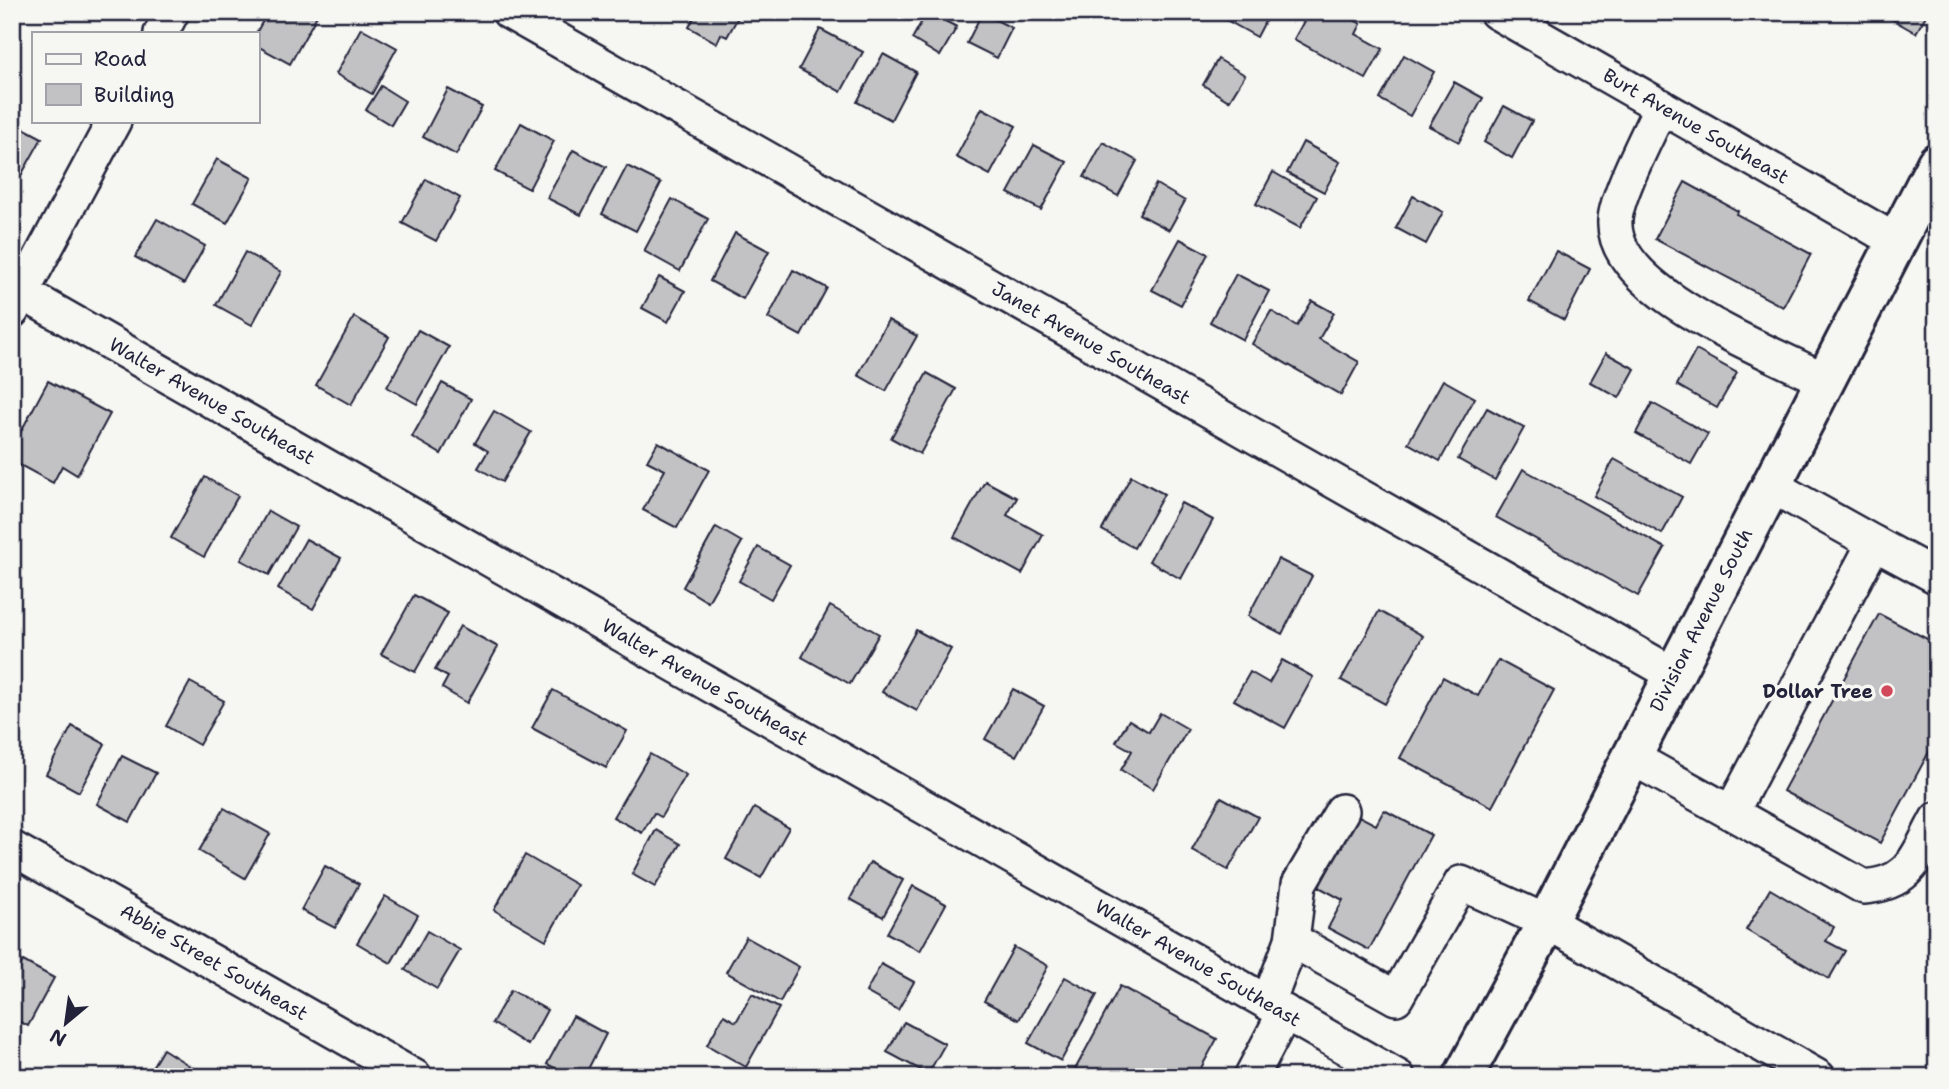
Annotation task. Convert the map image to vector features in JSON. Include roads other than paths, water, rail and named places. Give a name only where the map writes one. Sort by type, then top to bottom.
[{"type":"main road","name":"Division Avenue South","points":[[1464,1077],[1547,922],[1937,163]]},
{"type":"street","points":[[162,32],[172,12]]},
{"type":"street","name":"Janet Avenue Southeast","points":[[509,12],[1673,674]]},
{"type":"street","name":"Burt Avenue Southeast","points":[[1496,12],[1896,241]]},
{"type":"street","points":[[1661,106],[1618,204],[1615,223],[1620,245],[1630,265],[1655,289],[1706,321],[1824,380]]},
{"type":"street","points":[[15,297],[113,122]]},
{"type":"street","name":"Walter Avenue Southeast","points":[[15,297],[1398,1077]]},
{"type":"street","points":[[1770,485],[1937,577]]},
{"type":"street","points":[[1731,813],[1874,543]]},
{"type":"street","points":[[1631,757],[1864,887],[1887,885],[1911,868],[1937,819]]},
{"type":"street","points":[[1251,1077],[1276,1008],[1292,940],[1299,884],[1342,811]]},
{"type":"street","name":"Abbie Street Southeast","points":[[12,848],[415,1077]]},
{"type":"street","points":[[1292,940],[1396,998],[1461,883],[1547,922],[1818,1077]]},
{"type":"place","name":"Dollar Tree","points":[[1887,691]]}]
